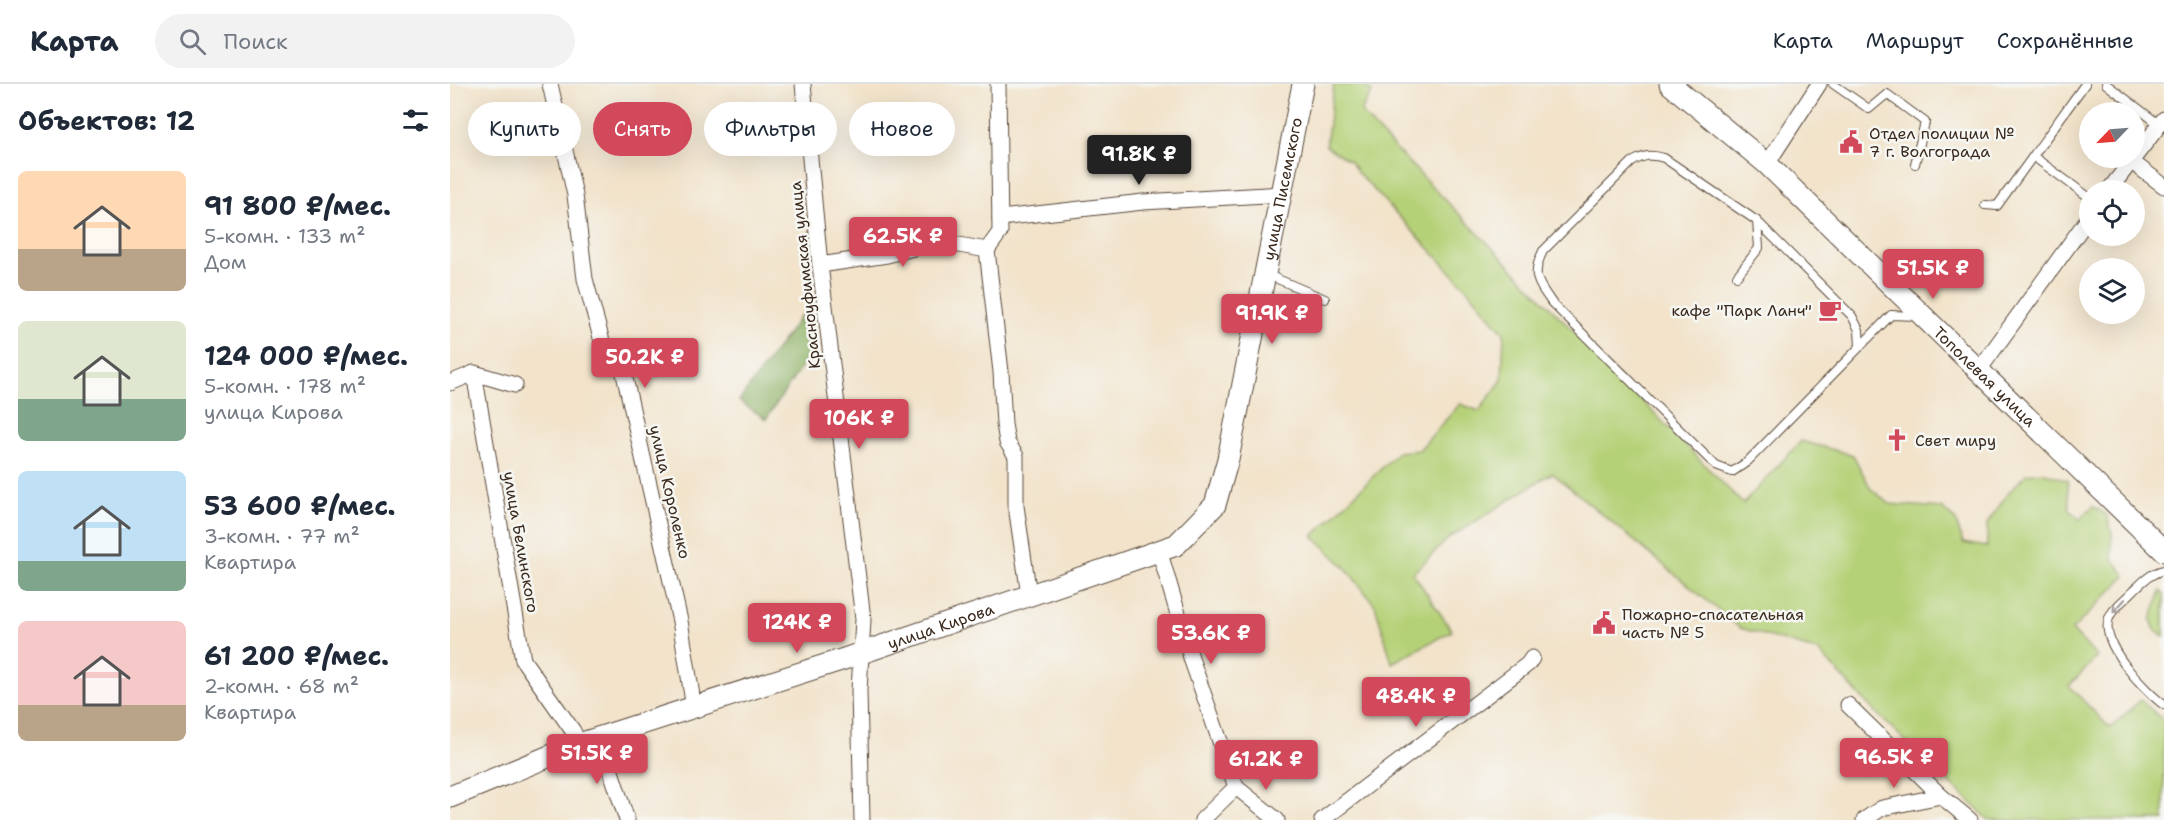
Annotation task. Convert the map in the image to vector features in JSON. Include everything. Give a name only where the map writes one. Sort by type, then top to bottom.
[{"type":"main road","name":"улица Писемского","points":[[1160,550],[1176,545],[1215,505],[1228,459],[1303,84]]},
{"type":"main road","name":"Тополевая улица","points":[[1670,84],[1767,164],[2164,551]]},
{"type":"main road","name":"улица Кирова","points":[[450,797],[579,744],[863,652],[1160,550]]},
{"type":"street","name":"улица Короленко","points":[[550,84],[575,195],[585,279],[606,356],[622,365],[680,621],[694,708]]},
{"type":"street","name":"Красноуфимская улица","points":[[803,84],[820,265],[863,619],[860,691],[862,820]]},
{"type":"street","points":[[998,84],[1000,232],[987,250],[1002,372],[1004,424],[1007,442],[1016,456],[1016,506],[1029,595]]},
{"type":"street","points":[[1767,164],[1819,84]]},
{"type":"street","points":[[2145,145],[2162,122]]},
{"type":"street","points":[[2117,180],[2127,168]]},
{"type":"street","points":[[2140,168],[2164,186]]},
{"type":"street","points":[[1000,218],[1143,202],[1282,194]]},
{"type":"street","points":[[1978,370],[2079,231]]},
{"type":"street","points":[[820,265],[887,255],[928,244],[959,245],[987,250]]},
{"type":"street","points":[[450,383],[474,372],[515,385]]},
{"type":"street","name":"улица Белинского","points":[[474,372],[523,660],[573,731],[579,744]]},
{"type":"street","points":[[1160,550],[1192,662],[1236,787],[1277,820]]},
{"type":"street","points":[[1322,820],[1528,664],[1532,658]]},
{"type":"street","points":[[1848,705],[1941,796],[1970,820]]},
{"type":"street","points":[[600,738],[627,820]]},
{"type":"street","points":[[1202,820],[1236,787]]},
{"type":"street","points":[[1864,820],[1882,808],[1941,796]]},
{"type":"lane","points":[[1833,84],[1869,109],[1887,94],[1925,122],[1915,164]]},
{"type":"lane","points":[[1985,205],[1997,206],[2085,84]]},
{"type":"lane","points":[[2106,84],[2162,122]]},
{"type":"lane","points":[[1860,346],[1859,330],[1852,316],[1758,221],[1664,158],[1653,155],[1642,156],[1632,162],[1543,250],[1536,264],[1536,276],[1552,303],[1716,466],[1724,471],[1732,472],[1747,462],[1891,315],[1921,316]]},
{"type":"lane","points":[[2034,157],[2079,190]]},
{"type":"lane","points":[[1737,276],[1760,248],[1758,221]]},
{"type":"lane","points":[[1266,275],[1324,299]]},
{"type":"lane","points":[[2164,570],[2143,581],[2117,607],[2109,618],[2107,631],[2119,658],[2164,705]]},
{"type":"green space","points":[[1334,84],[1363,84],[1372,92],[1361,112],[1375,128],[1743,504],[1801,441],[1853,455],[1871,489],[1890,504],[1941,508],[1955,519],[1963,543],[1987,547],[1987,524],[2006,496],[2026,474],[2042,472],[2067,480],[2070,510],[2080,520],[2093,506],[2107,515],[2112,533],[2112,558],[2126,576],[2072,630],[2097,657],[2069,686],[2110,728],[2141,700],[2164,721],[2164,820],[1989,820],[1873,710],[1818,651],[1740,628],[1552,473],[1449,538],[1413,573],[1452,631],[1392,663],[1375,605],[1345,567],[1313,536],[1398,452],[1419,450],[1460,404],[1479,411],[1502,380],[1504,333],[1470,292],[1358,173],[1350,161],[1326,146]]},
{"type":"green space","points":[[802,314],[808,357],[766,419],[739,401]]},
{"type":"green space","points":[[2161,591],[2164,594],[2164,636],[2155,630],[2151,620]]},
{"type":"place","name":"Отдел полиции № 7 г. Волгограда","points":[[1851,142]]},
{"type":"place","name":"кафе \"Парк Ланч\"","points":[[1830,310]]},
{"type":"place","name":"Свет миру","points":[[1897,440]]},
{"type":"place","name":"Пожарно-спасательная часть № 5","points":[[1604,623]]}]
